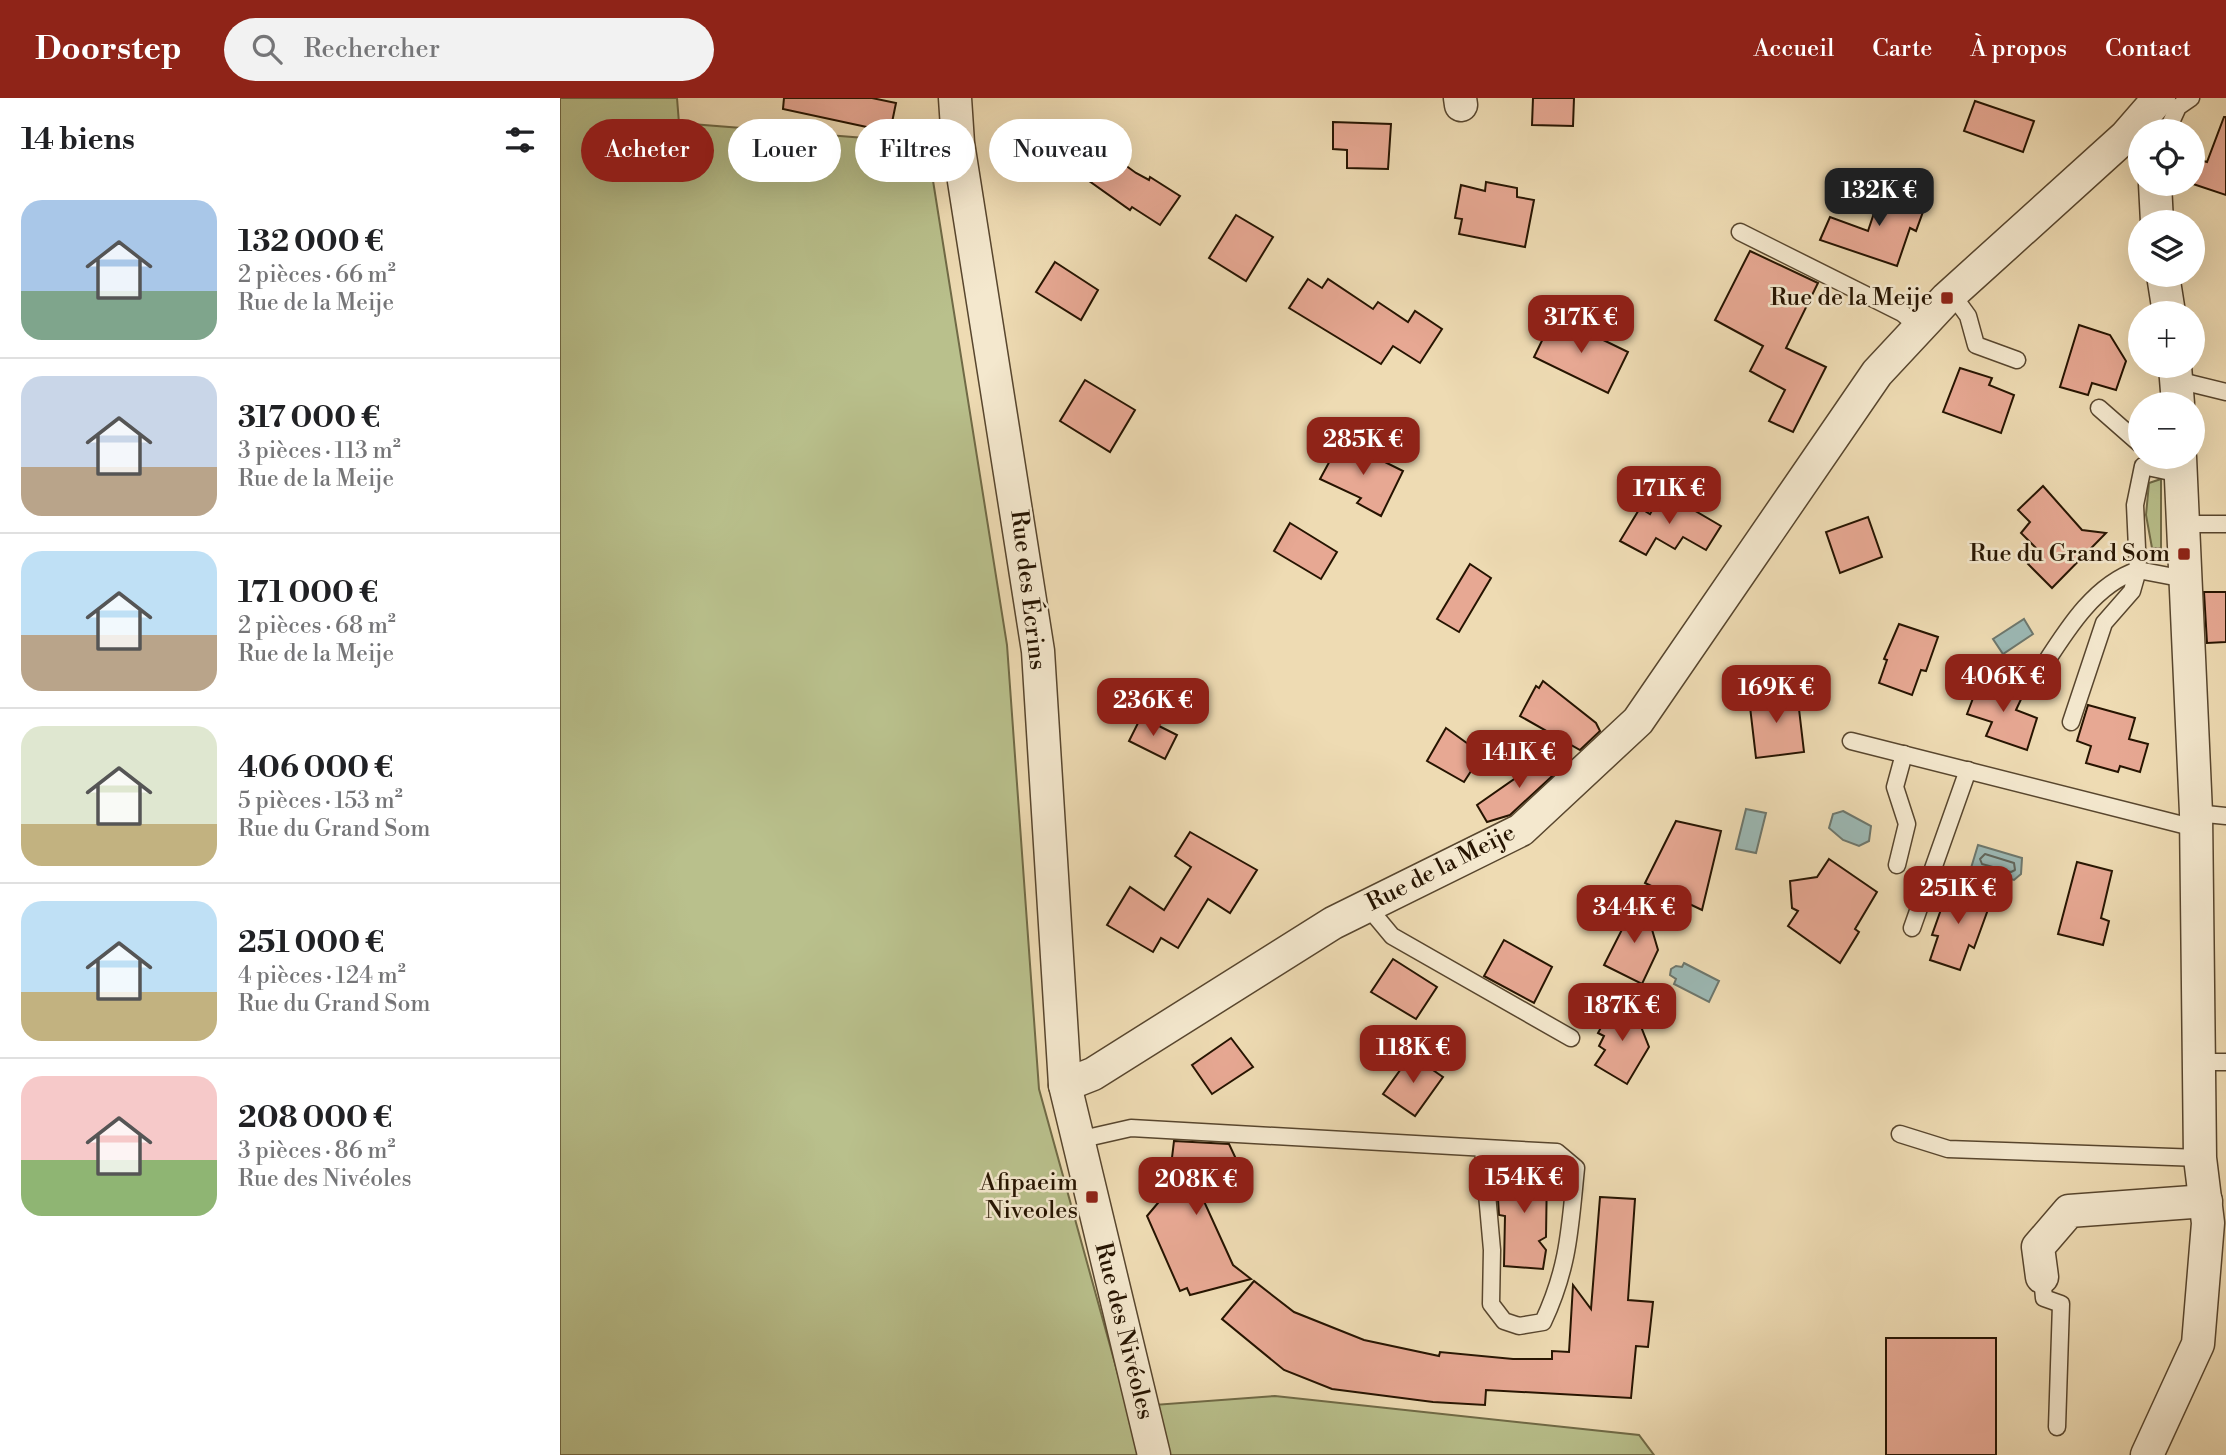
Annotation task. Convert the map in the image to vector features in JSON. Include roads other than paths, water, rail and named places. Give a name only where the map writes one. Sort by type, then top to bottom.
[{"type":"street","name":"Rue des Écrins","points":[[955,98],[958,143],[1038,651],[1065,1085]]},
{"type":"street","name":"Rue de la Meije","points":[[2147,119],[2159,98]]},
{"type":"street","name":"Rue de la Meije","points":[[1065,1085],[1093,1074],[1333,923],[1521,830],[1638,721],[1877,373],[1952,294],[2128,146]]},
{"type":"street","points":[[2147,1455],[2197,1344],[2207,1238],[2216,1201],[2200,1158],[2212,1062],[2205,819],[2182,524],[2166,469]]},
{"type":"street","name":"Rue des Nivéoles","points":[[1065,1085],[1154,1455]]},
{"type":"street","points":[[2042,1277],[2038,1247],[2069,1211],[2216,1201]]},
{"type":"lane","points":[[2172,119],[2178,107],[2191,98]]},
{"type":"lane","points":[[1740,232],[1902,313],[1919,327]]},
{"type":"lane","points":[[1952,294],[1968,316],[1976,345],[2017,360]]},
{"type":"lane","points":[[2177,383],[2226,391]]},
{"type":"lane","points":[[2099,408],[2128,433]]},
{"type":"lane","points":[[2071,722],[2104,622],[2132,591],[2138,570],[2135,505],[2142,469]]},
{"type":"lane","points":[[2182,524],[2226,524]]},
{"type":"lane","points":[[2035,679],[2077,616],[2119,576],[2138,570],[2185,579]]},
{"type":"lane","points":[[1851,741],[1968,771],[2205,819]]},
{"type":"lane","points":[[1897,865],[1907,824],[1895,787],[1904,754]]},
{"type":"lane","points":[[1912,928],[1968,771]]},
{"type":"lane","points":[[1367,906],[1392,936],[1571,1038]]},
{"type":"lane","points":[[1078,1140],[1131,1128],[1557,1152],[1576,1168],[1568,1254],[1559,1288],[1543,1322],[1519,1326],[1504,1321],[1491,1304],[1492,1250],[1483,1149]]},
{"type":"lane","points":[[1900,1134],[1948,1149],[2200,1158]]},
{"type":"lane","points":[[2042,1277],[2043,1298],[2061,1304],[2057,1427]]},
{"type":"water","points":[[2024,619],[2033,634],[2003,654],[1993,639]]},
{"type":"water","points":[[1746,809],[1766,813],[1756,853],[1736,849]]},
{"type":"water","points":[[1843,811],[1871,826],[1869,841],[1859,846],[1843,840],[1829,828],[1833,814]]},
{"type":"water","points":[[1978,845],[2022,858],[2021,874],[2014,880],[1971,868]]},
{"type":"water","points":[[1684,963],[1719,981],[1709,1002],[1674,984],[1676,979],[1670,975],[1671,969],[1682,967]]},
{"type":"place","name":"Rue de la Meije","points":[[1947,298]]},
{"type":"place","name":"Rue du Grand Som","points":[[2184,554]]},
{"type":"place","name":"Afipaeim Niveoles","points":[[1092,1197]]}]
